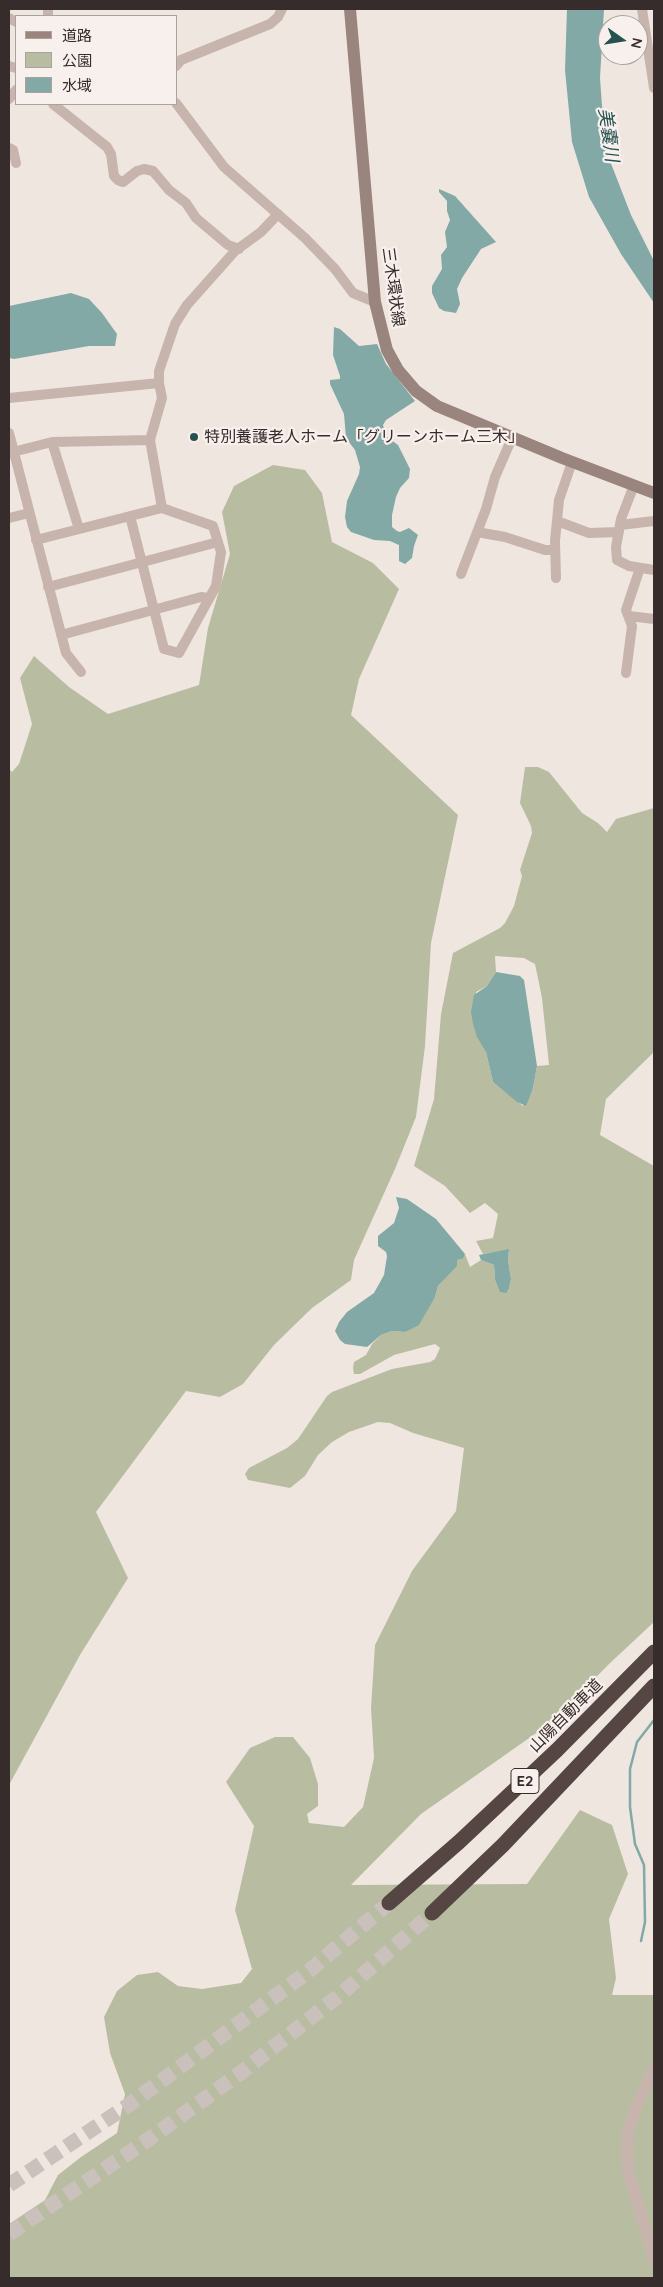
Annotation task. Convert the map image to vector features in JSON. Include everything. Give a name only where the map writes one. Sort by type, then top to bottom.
[{"type":"highway","name":"山陽自動車道","points":[[389,1903],[459,1842],[550,1757],[654,1652]]},
{"type":"highway","name":"E2","points":[[432,1913],[503,1845],[654,1686]]},
{"type":"main road","name":"三木環状線","points":[[350,9],[375,302],[387,350],[398,370],[416,391],[437,406],[512,438],[654,493]]},
{"type":"street","points":[[178,64],[182,60],[270,24],[278,17],[282,9]]},
{"type":"street","points":[[642,9],[654,88]]},
{"type":"street","points":[[54,105],[108,147],[111,154],[114,176],[118,180],[123,182],[137,171],[144,169],[153,171],[169,190],[186,203],[196,218],[228,244],[239,249]]},
{"type":"street","points":[[178,105],[224,167],[305,238],[334,268],[353,293],[375,302]]},
{"type":"street","points":[[9,148],[13,150],[16,163]]},
{"type":"street","points":[[162,508],[150,440],[162,398],[158,371],[175,324],[187,305],[239,249],[261,232],[278,214]]},
{"type":"street","points":[[9,398],[159,383]]},
{"type":"street","points":[[9,433],[11,452],[66,653],[81,672]]},
{"type":"street","points":[[460,574],[477,532],[495,477],[512,438]]},
{"type":"street","points":[[11,452],[52,442],[150,440]]},
{"type":"street","points":[[52,442],[79,530]]},
{"type":"street","points":[[556,578],[555,550],[559,500],[572,462]]},
{"type":"street","points":[[634,485],[619,529],[616,547],[617,560],[629,566],[654,570]]},
{"type":"street","points":[[36,540],[79,530],[130,516],[162,508],[213,526],[220,552],[216,586],[179,653],[164,649],[130,516]]},
{"type":"street","points":[[9,518],[29,513]]},
{"type":"street","points":[[557,521],[589,533],[619,529],[654,521]]},
{"type":"street","points":[[477,532],[505,537],[545,550],[555,550]]},
{"type":"street","points":[[48,586],[218,542]]},
{"type":"street","points":[[626,673],[632,626],[626,610],[640,568]]},
{"type":"street","points":[[61,635],[201,597],[209,598]]},
{"type":"street","points":[[629,616],[654,620]]},
{"type":"street","points":[[654,2069],[634,2109],[627,2138],[628,2170],[654,2260]]},
{"type":"green space","points":[[273,465],[305,470],[322,493],[332,542],[373,563],[399,589],[359,679],[351,715],[458,815],[431,943],[425,1046],[416,1117],[354,1260],[351,1280],[312,1308],[274,1345],[243,1384],[220,1397],[186,1391],[96,1512],[128,1578],[80,1655],[9,1785],[9,769],[12,772],[19,764],[32,724],[20,678],[34,656],[69,687],[108,714],[199,685],[208,628],[230,554],[222,512],[234,486]]},
{"type":"green space","points":[[525,767],[538,767],[549,772],[582,813],[598,823],[607,832],[616,819],[654,808],[654,1052],[606,1099],[600,1135],[654,1166],[654,1622],[552,1722],[421,1814],[351,1885],[527,1884],[580,1810],[612,1825],[628,1874],[609,1919],[616,1978],[612,1995],[654,1995],[654,2278],[9,2278],[9,2224],[45,2200],[58,2175],[117,2133],[125,2094],[110,2053],[104,2017],[117,1991],[137,1975],[158,1972],[178,1986],[202,1989],[241,1983],[252,1969],[235,1910],[254,1826],[226,1782],[250,1748],[275,1737],[293,1737],[310,1758],[318,1784],[318,1806],[307,1814],[309,1823],[344,1827],[363,1807],[374,1758],[371,1708],[375,1645],[412,1571],[456,1511],[464,1448],[413,1433],[390,1423],[378,1422],[349,1432],[332,1442],[318,1455],[305,1476],[290,1488],[248,1480],[245,1474],[249,1468],[287,1448],[298,1439],[327,1396],[332,1392],[392,1369],[430,1362],[435,1359],[440,1348],[435,1344],[394,1355],[360,1374],[354,1374],[353,1368],[354,1362],[366,1355],[372,1344],[381,1335],[392,1331],[405,1332],[435,1297],[438,1286],[456,1266],[457,1260],[463,1259],[465,1254],[470,1267],[481,1260],[494,1265],[495,1279],[508,1291],[509,1289],[511,1279],[508,1260],[509,1250],[483,1254],[476,1241],[493,1238],[498,1214],[485,1203],[470,1213],[445,1186],[414,1166],[434,1099],[441,1014],[453,953],[500,928],[505,923],[514,906],[522,876],[520,870],[532,833],[531,826],[520,803]],"holes":[[[495,956],[524,958],[535,964],[542,998],[549,1065],[537,1066],[533,1088],[523,1106],[493,1082],[476,992],[487,986],[496,972]]]},
{"type":"water","points":[[567,9],[604,9],[604,15],[598,15],[598,65],[601,65],[605,148],[631,215],[654,261],[654,303],[621,254],[589,197],[572,142],[565,70]]},
{"type":"water","points":[[439,189],[455,196],[496,242],[481,249],[462,278],[457,289],[460,304],[456,313],[439,308],[432,293],[432,286],[442,269],[441,255],[447,247],[445,232],[450,220],[447,211],[447,201],[439,192]]},
{"type":"water","points":[[71,293],[89,299],[102,313],[117,334],[115,346],[89,346],[14,359],[9,358],[9,306]]},
{"type":"water","points":[[334,327],[340,329],[359,346],[377,344],[386,364],[415,401],[386,420],[383,425],[387,437],[398,445],[410,469],[409,478],[400,488],[396,497],[392,515],[392,527],[397,531],[400,532],[409,528],[418,535],[412,558],[405,564],[399,561],[399,545],[390,541],[374,540],[351,532],[347,527],[345,517],[347,501],[359,474],[360,467],[355,450],[346,438],[344,414],[330,384],[330,380],[340,379],[333,355]]},
{"type":"water","points":[[496,972],[520,976],[524,980],[537,1066],[533,1088],[526,1106],[517,1102],[493,1082],[486,1052],[477,1037],[473,1024],[471,1012],[474,995],[487,986]]},
{"type":"water","points":[[396,1197],[407,1199],[436,1219],[465,1254],[463,1259],[457,1260],[457,1266],[438,1286],[435,1297],[419,1325],[405,1332],[392,1331],[381,1335],[367,1347],[345,1344],[340,1340],[335,1331],[339,1322],[347,1312],[374,1293],[384,1275],[387,1256],[386,1252],[378,1246],[378,1236],[394,1223],[399,1208]]},
{"type":"water","points":[[509,1249],[508,1260],[511,1279],[506,1293],[500,1292],[495,1279],[494,1265],[481,1260],[479,1255]]},
{"type":"waterway","points":[[641,1941],[645,1922],[644,1865],[635,1844],[630,1807],[630,1769],[637,1742],[654,1720]]},
{"type":"tunnel","points":[[9,2185],[130,2104],[223,2035],[309,1971],[389,1903]]},
{"type":"tunnel","points":[[9,2234],[149,2139],[243,2071],[341,1994],[432,1913]]},
{"type":"place","name":"特別養護老人ホーム「グリーンホーム三木」","points":[[194,437]]},
{"type":"water label","name":"美嚢川","points":[[608,135]]}]
